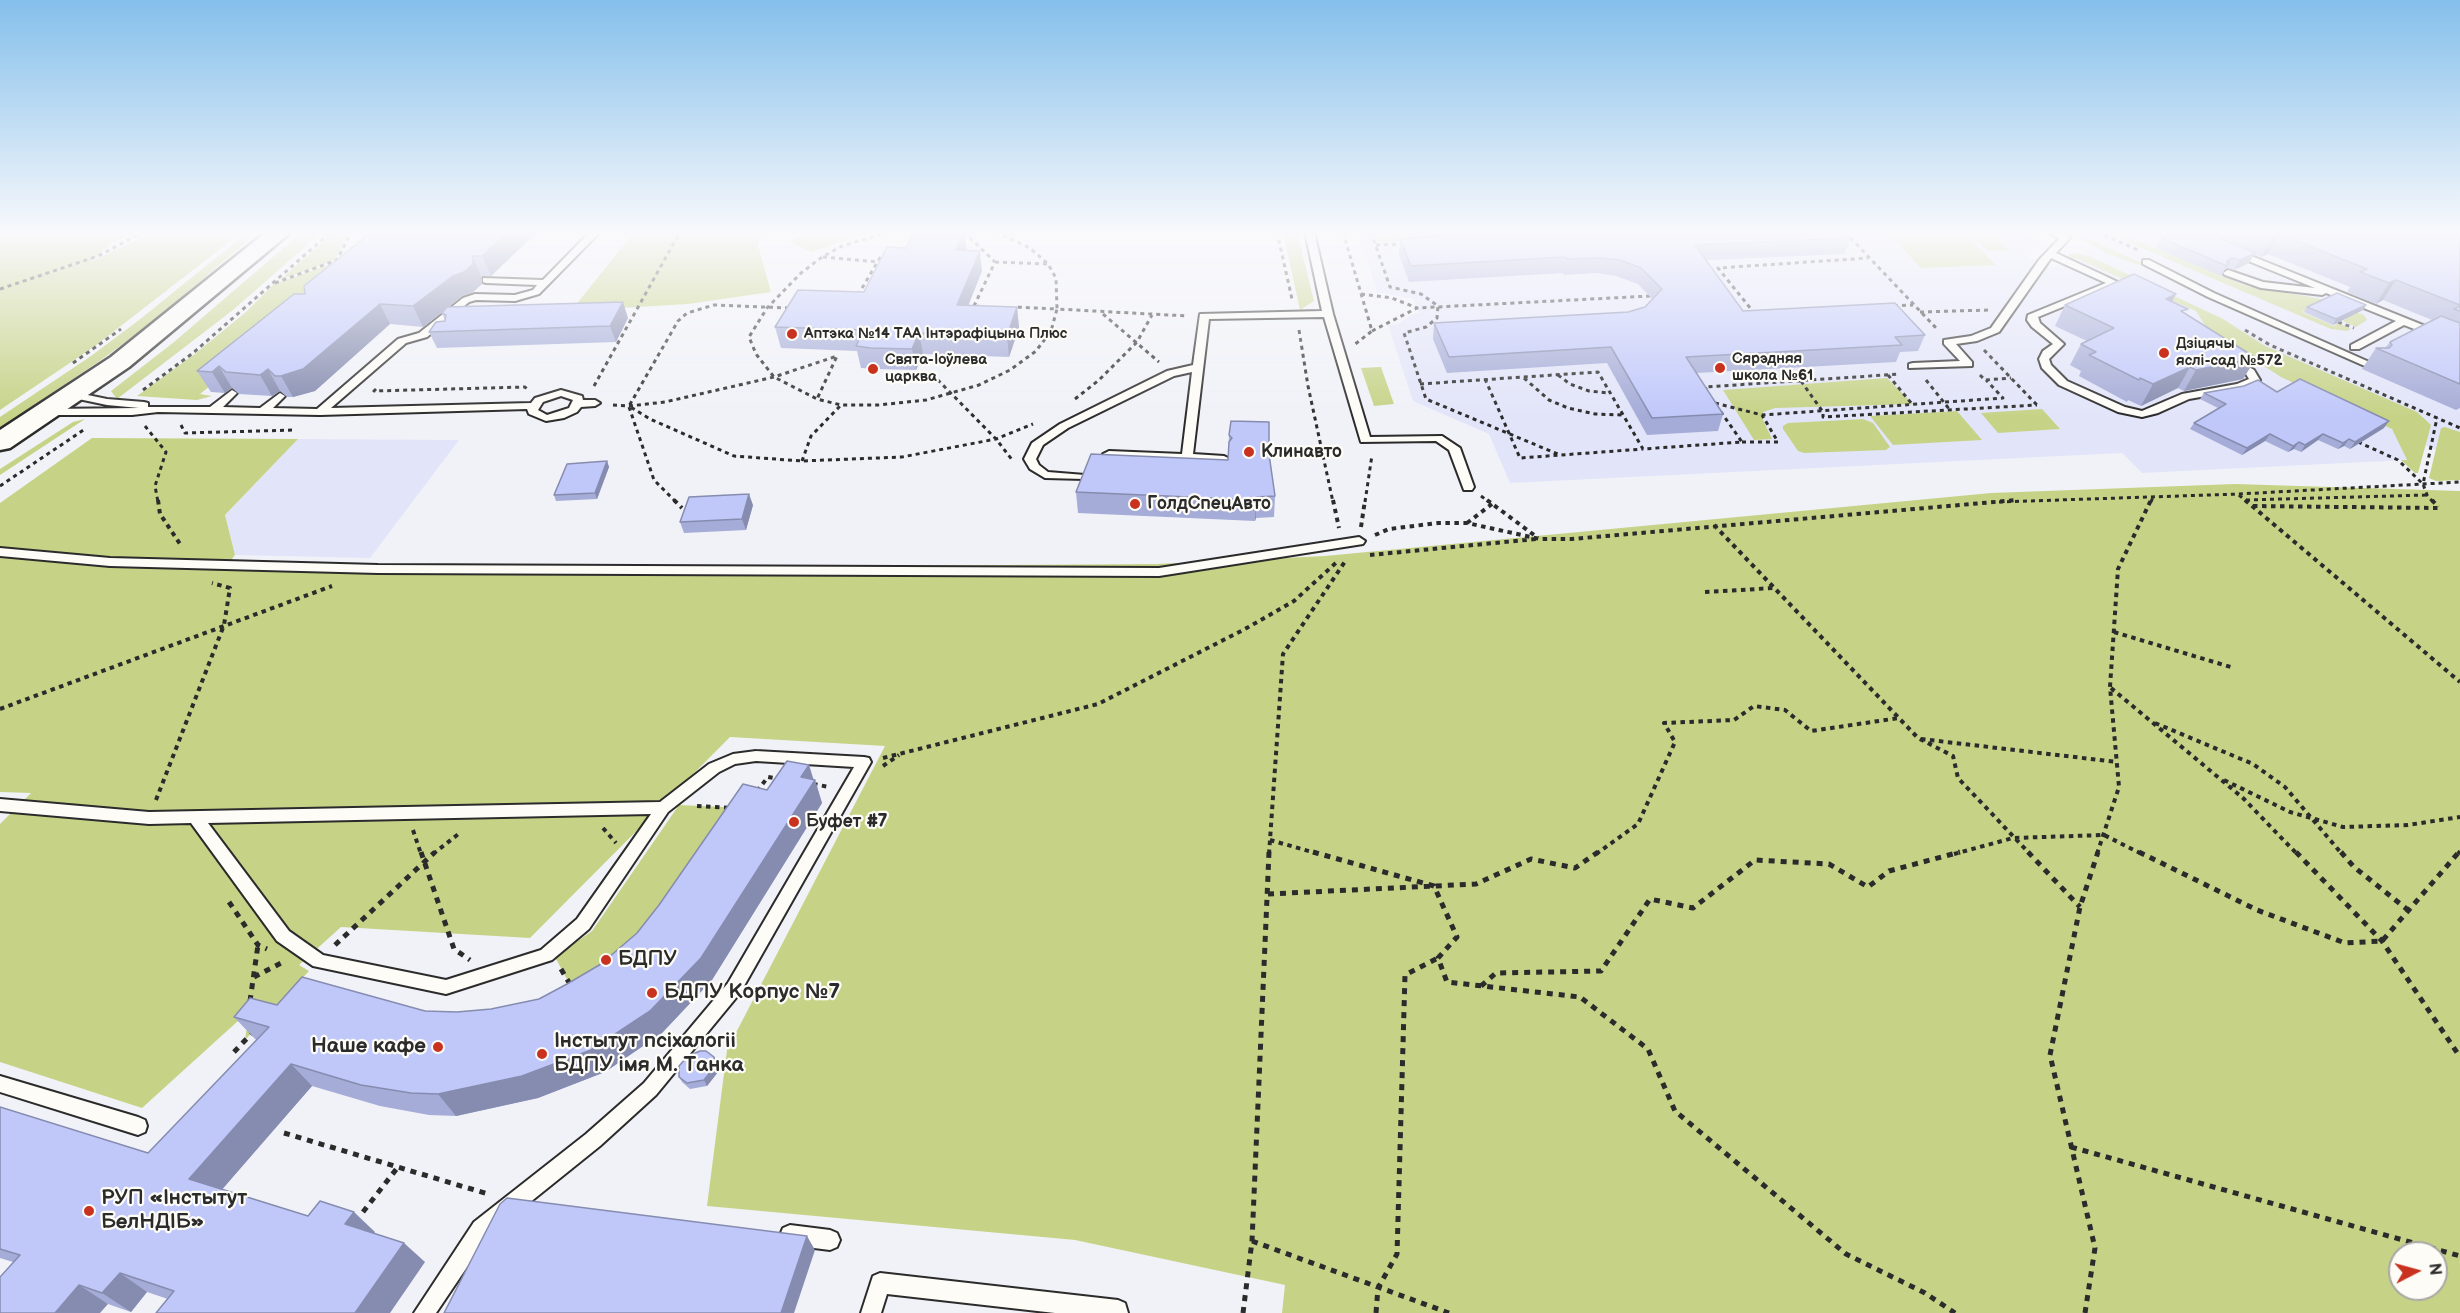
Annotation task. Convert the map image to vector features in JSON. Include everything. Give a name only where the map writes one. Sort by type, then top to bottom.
[{"type":"main road","points":[[0,442],[73,395],[171,323],[207,293]]},
{"type":"lane","points":[[423,335],[466,300],[475,297],[515,298],[532,293]]},
{"type":"lane","points":[[1323,293],[1365,440],[1438,438],[1454,448],[1468,487]]},
{"type":"lane","points":[[1948,342],[1973,339],[1995,330],[2021,293]]},
{"type":"lane","points":[[2088,293],[2033,315],[2032,320],[2036,326],[2059,344],[2047,353],[2044,359],[2046,366],[2063,383],[2122,410],[2142,414],[2186,396],[2241,387],[2255,380],[2250,372],[2221,352]]},
{"type":"lane","points":[[2139,293],[2143,295]]},
{"type":"lane","points":[[2192,293],[2368,366],[2208,293]]},
{"type":"lane","points":[[2336,293],[2460,344]]},
{"type":"lane","points":[[1187,457],[1204,316],[1328,314]]},
{"type":"lane","points":[[2355,347],[2403,321]]},
{"type":"lane","points":[[320,411],[402,340],[447,333]]},
{"type":"lane","points":[[1948,342],[1968,363]]},
{"type":"lane","points":[[1913,371],[1968,363]]},
{"type":"lane","points":[[1081,477],[1045,475],[1034,467],[1030,459],[1038,443],[1064,426],[1171,373],[1196,368]]},
{"type":"lane","points":[[213,410],[232,393]]},
{"type":"lane","points":[[46,412],[110,413],[158,409],[320,411],[534,405],[546,397],[561,393],[574,395],[578,398],[578,404]]},
{"type":"lane","points":[[73,395],[158,409]]},
{"type":"lane","points":[[263,411],[280,396]]},
{"type":"lane","points":[[534,405],[532,412],[546,418],[567,413],[578,404],[593,398]]},
{"type":"lane","points":[[1110,454],[1224,459]]},
{"type":"lane","points":[[0,552],[110,562],[390,569],[1159,572],[1359,541]]},
{"type":"lane","points":[[195,818],[283,936],[319,960],[446,987],[546,955],[583,924],[663,808],[714,768],[733,759],[756,756],[864,762],[734,988],[650,1089],[593,1140],[481,1229],[424,1313]]},
{"type":"lane","points":[[0,805],[149,818],[663,808]]},
{"type":"lane","points":[[0,1084],[138,1126]]},
{"type":"lane","points":[[515,1201],[538,1204]]},
{"type":"lane","points":[[771,1233],[830,1240]]},
{"type":"lane","points":[[871,1313],[880,1283],[1119,1310],[1118,1313]]},
{"type":"path","points":[[125,403],[193,353],[262,293]]},
{"type":"path","points":[[648,293],[593,398],[628,406],[650,419],[734,456],[802,461],[902,457],[996,439],[1038,422]]},
{"type":"path","points":[[781,293],[767,308],[749,337],[756,354],[774,377],[817,399],[841,405],[899,404],[979,385],[1010,370],[1036,351],[1051,331],[1057,309],[1056,293]]},
{"type":"path","points":[[855,299],[859,293]]},
{"type":"path","points":[[980,293],[974,306],[986,306]]},
{"type":"path","points":[[1418,293],[1438,306]]},
{"type":"path","points":[[1738,293],[1755,314]]},
{"type":"path","points":[[1902,293],[1948,342]]},
{"type":"path","points":[[1372,331],[1361,294],[1392,298],[1417,308]]},
{"type":"path","points":[[1345,351],[1372,331],[1417,308],[1650,296]]},
{"type":"path","points":[[682,508],[654,480],[628,406],[678,321],[687,313],[714,305],[790,308]]},
{"type":"path","points":[[1891,306],[1913,305]]},
{"type":"path","points":[[1438,306],[1437,318],[1426,327],[1404,333],[1426,399],[1560,455]]},
{"type":"path","points":[[1010,307],[1204,316]]},
{"type":"path","points":[[1920,312],[1996,310]]},
{"type":"path","points":[[1103,313],[1171,373]]},
{"type":"path","points":[[1074,400],[1099,380],[1137,342],[1152,315]]},
{"type":"path","points":[[2338,322],[2362,331]]},
{"type":"path","points":[[72,364],[125,326]]},
{"type":"path","points":[[1800,381],[1823,412],[1823,417],[2037,405],[1973,339]]},
{"type":"path","points":[[628,406],[665,402],[774,377],[837,356],[817,399]]},
{"type":"path","points":[[1715,403],[1762,415],[2003,398],[1968,363]]},
{"type":"path","points":[[1742,442],[1705,387],[1888,375],[1913,371],[1945,402],[1950,410]]},
{"type":"path","points":[[1420,384],[1598,372],[1643,449]]},
{"type":"path","points":[[932,374],[996,439],[1016,464]]},
{"type":"path","points":[[1557,375],[1570,384],[1610,393]]},
{"type":"path","points":[[1888,375],[1913,404]]},
{"type":"path","points":[[1523,377],[1549,400],[1568,408],[1595,414],[1623,415]]},
{"type":"path","points":[[1985,380],[2011,378]]},
{"type":"path","points":[[1485,379],[1520,458],[1742,442],[1778,442],[1762,415]]},
{"type":"path","points":[[1308,386],[1342,544]]},
{"type":"path","points":[[802,461],[811,436],[841,405]]},
{"type":"path","points":[[0,486],[110,413]]},
{"type":"path","points":[[2423,484],[2437,418]]},
{"type":"path","points":[[139,419],[166,452],[155,486],[160,514],[175,533],[193,565],[194,579],[230,588],[224,625],[149,818]]},
{"type":"path","points":[[1243,1313],[1252,1241],[1270,840],[1283,654],[1359,541],[1374,441]]},
{"type":"path","points":[[2252,506],[2438,508],[2427,495],[2423,484],[2398,460],[2356,441]]},
{"type":"path","points":[[1348,557],[1540,539],[1572,539],[1714,525],[2023,501],[2239,494],[2460,482]]},
{"type":"path","points":[[1468,487],[1540,539]]},
{"type":"path","points":[[2239,494],[2460,682]]},
{"type":"path","points":[[2246,500],[2427,495]]},
{"type":"path","points":[[2085,1313],[2095,1248],[2050,1055],[2080,907],[2119,787],[2110,687],[2118,569],[2153,497]]},
{"type":"path","points":[[1467,523],[1492,504]]},
{"type":"path","points":[[864,762],[1098,704],[1245,629],[1294,601],[1359,541],[1389,529],[1438,523],[1467,523],[1540,539]]},
{"type":"path","points":[[1714,525],[1918,738],[1953,756],[1958,778],[2080,907]]},
{"type":"path","points":[[0,709],[334,585]]},
{"type":"path","points":[[1704,592],[1774,588]]},
{"type":"path","points":[[2114,632],[2234,668]]},
{"type":"path","points":[[2110,687],[2243,798],[2382,940],[2460,1057]]},
{"type":"path","points":[[1268,894],[1476,884],[1531,859],[1575,868],[1638,824],[1675,742],[1664,723],[1734,720],[1754,706],[1785,710],[1811,731],[1899,718]]},
{"type":"path","points":[[2151,722],[2253,764],[2285,787],[2354,867],[2408,910]]},
{"type":"path","points":[[1918,738],[2117,762]]},
{"type":"path","points":[[756,793],[768,777],[791,781]]},
{"type":"path","points":[[2218,777],[2290,812],[2343,827],[2408,825],[2460,817]]},
{"type":"path","points":[[802,783],[849,790]]},
{"type":"path","points":[[663,808],[679,805],[734,808]]},
{"type":"path","points":[[227,898],[258,945],[309,970],[425,860],[488,812]]},
{"type":"path","points":[[405,813],[425,860],[454,950],[490,974]]},
{"type":"path","points":[[597,821],[629,858]]},
{"type":"path","points":[[1481,986],[1496,973],[1600,971],[1650,899],[1693,908],[1755,860],[1829,864],[1868,887],[1889,871],[2013,838],[2104,835],[2257,910],[2345,944],[2382,940],[2460,851]]},
{"type":"path","points":[[1270,840],[1434,886],[1458,938],[1438,958],[1405,975],[1397,1254],[1378,1288],[1376,1313]]},
{"type":"path","points":[[249,1009],[258,945]]},
{"type":"path","points":[[1438,958],[1447,982],[1580,997],[1648,1049],[1675,1111],[1846,1254],[1925,1293],[1955,1313]]},
{"type":"path","points":[[254,977],[288,960]]},
{"type":"path","points":[[560,967],[574,992]]},
{"type":"path","points":[[234,1052],[261,1022]]},
{"type":"path","points":[[245,1040],[247,1029]]},
{"type":"path","points":[[284,1133],[515,1201]]},
{"type":"path","points":[[2071,1147],[2460,1256]]},
{"type":"path","points":[[363,1212],[398,1167]]},
{"type":"path","points":[[1252,1241],[1449,1313]]},
{"type":"shaded area","name":"Сярэдняя школа №61","points":[[1384,293],[2460,293],[2460,462],[2393,429],[2407,460],[2142,473],[2122,453],[1510,483],[1489,434],[1413,401],[1388,325],[1398,324],[1411,315],[1419,313],[1413,299]]},
{"type":"shaded area","points":[[298,439],[459,440],[370,558],[235,555],[225,515]]},
{"type":"green space","points":[[0,293],[163,293],[95,346],[0,410]]},
{"type":"green space","points":[[172,293],[186,293],[154,321],[101,360],[0,428],[0,417],[91,356]]},
{"type":"green space","points":[[231,293],[252,293],[117,399],[111,391],[174,342]]},
{"type":"green space","points":[[265,293],[321,293],[302,312],[200,394],[212,396],[197,400],[137,396],[196,353],[246,312]]},
{"type":"green space","points":[[585,293],[762,293],[688,304],[571,311]]},
{"type":"green space","points":[[1296,293],[1312,293],[1314,301],[1300,310]]},
{"type":"green space","points":[[2156,293],[2168,293],[2223,319],[2265,346],[2417,412],[2431,425],[2418,473],[2415,473],[2401,460],[2407,460],[2392,429],[2281,377],[2208,330],[2196,311]]},
{"type":"green space","points":[[2247,293],[2290,293],[2327,300],[2364,315],[2367,320],[2356,327],[2343,321],[2347,318],[2315,305],[2302,312],[2334,326],[2338,323],[2351,329],[2347,331],[2331,329]]},
{"type":"green space","points":[[1381,367],[1394,404],[1374,406],[1361,368]]},
{"type":"green space","points":[[1887,378],[1913,404],[1775,408],[1763,412],[1763,420],[1772,439],[1754,440],[1723,390]]},
{"type":"green space","points":[[2042,409],[2060,429],[1998,433],[1981,413]]},
{"type":"green space","points":[[1957,411],[1982,440],[1893,445],[1870,416]]},
{"type":"green space","points":[[85,419],[0,475],[0,469],[73,422]]},
{"type":"green space","points":[[1863,419],[1873,423],[1890,447],[1886,450],[1804,453],[1798,451],[1783,429],[1783,426],[1788,423]]},
{"type":"green space","points":[[2445,427],[2460,432],[2460,480],[2436,481],[2429,478],[2441,428]]},
{"type":"green space","points":[[92,438],[298,439],[225,515],[235,555],[228,564],[378,569],[1157,564],[1325,556],[1991,493],[2235,484],[2460,491],[2460,1313],[1282,1313],[1285,1285],[1075,1240],[707,1206],[727,1050],[885,746],[730,737],[530,938],[341,927],[299,965],[309,971],[245,1040],[249,1011],[142,1108],[0,1062],[0,824],[31,793],[0,792],[0,503]]},
{"type":"green space","points":[[679,805],[745,808],[670,915],[577,998],[555,957],[592,931]]},
{"type":"building","points":[[430,293],[413,306],[380,304],[303,369],[281,376],[275,376],[268,369],[260,375],[226,372],[219,366],[212,372],[197,371],[294,294]]},
{"type":"building","points":[[796,293],[962,293],[957,305],[1017,307],[1007,336],[919,333],[912,349],[856,346],[864,330],[775,327]]},
{"type":"building","points":[[1658,293],[1730,293],[1743,311],[1895,303],[1925,335],[1895,337],[1902,345],[1686,357],[1723,414],[1652,418],[1611,347],[1449,357],[1434,323],[1628,312],[1645,307]]},
{"type":"building","points":[[2091,293],[2174,293],[2166,299],[2188,309],[2181,311],[2256,358],[2196,370],[2190,367],[2153,384],[2140,378],[2139,380],[2089,355],[2096,352],[2081,344],[2114,328],[2065,305]]},
{"type":"building","points":[[2336,293],[2366,305],[2336,319],[2307,307]]},
{"type":"building","points":[[2430,293],[2460,293],[2460,305]]},
{"type":"building","points":[[623,302],[610,326],[429,332],[436,322],[445,321],[446,315],[442,313],[447,307]]},
{"type":"building","points":[[2441,316],[2460,323],[2460,384],[2376,348],[2389,348],[2392,345],[2390,342]]},
{"type":"building","points":[[2300,379],[2389,421],[2355,442],[2349,439],[2343,443],[2323,434],[2305,445],[2299,442],[2293,446],[2270,434],[2247,448],[2194,423],[2226,404],[2204,393],[2244,386],[2258,380],[2277,392]]},
{"type":"building","points":[[1231,421],[1269,422],[1269,454],[1275,496],[1256,497],[1256,500],[1076,492],[1091,454],[1228,460],[1229,442],[1232,438],[1229,435]]},
{"type":"building","points":[[607,461],[595,493],[554,495],[567,464]]},
{"type":"building","points":[[749,494],[742,519],[680,522],[689,497]]},
{"type":"building","points":[[787,761],[809,765],[801,777],[815,780],[701,958],[650,1011],[591,1050],[522,1076],[438,1094],[411,1093],[361,1085],[291,1064],[189,1179],[308,1216],[320,1201],[354,1212],[345,1224],[404,1243],[355,1313],[156,1313],[174,1291],[120,1273],[102,1293],[79,1285],[55,1313],[0,1313],[0,1277],[20,1255],[0,1249],[0,1107],[148,1153],[269,1027],[234,1017],[250,998],[277,1005],[302,977],[425,1011],[457,1012],[491,1009],[539,999],[601,964],[637,933],[743,784],[767,790]]},
{"type":"building","points":[[706,1051],[714,1057],[715,1066],[704,1080],[687,1083],[679,1077],[679,1066],[688,1056]]},
{"type":"building","points":[[507,1198],[807,1236],[781,1313],[444,1313],[500,1204]]},
{"type":"place","name":"Аптэка №14 ТАА Інтэрафіцына Плюс","points":[[792,334]]},
{"type":"place","name":"Дзіцячы яслі-сад №572","points":[[2164,353]]},
{"type":"place","name":"Сярэдняя школа №61","points":[[1720,368]]},
{"type":"place","name":"Свята-Іоўлева царква","points":[[873,369]]},
{"type":"place","name":"Клинавто","points":[[1249,452]]},
{"type":"place","name":"ГолдСпецАвто","points":[[1135,504]]},
{"type":"place","name":"Буфет #7","points":[[794,822]]},
{"type":"place","name":"БДПУ","points":[[606,960]]},
{"type":"place","name":"БДПУ Корпус №7","points":[[652,993]]},
{"type":"place","name":"Наше кафе","points":[[438,1047]]},
{"type":"place","name":"Інстытут псіхалогіі БДПУ імя М. Танка","points":[[542,1054]]},
{"type":"place","name":"РУП «Інстытут БелНДІБ»","points":[[89,1211]]}]
